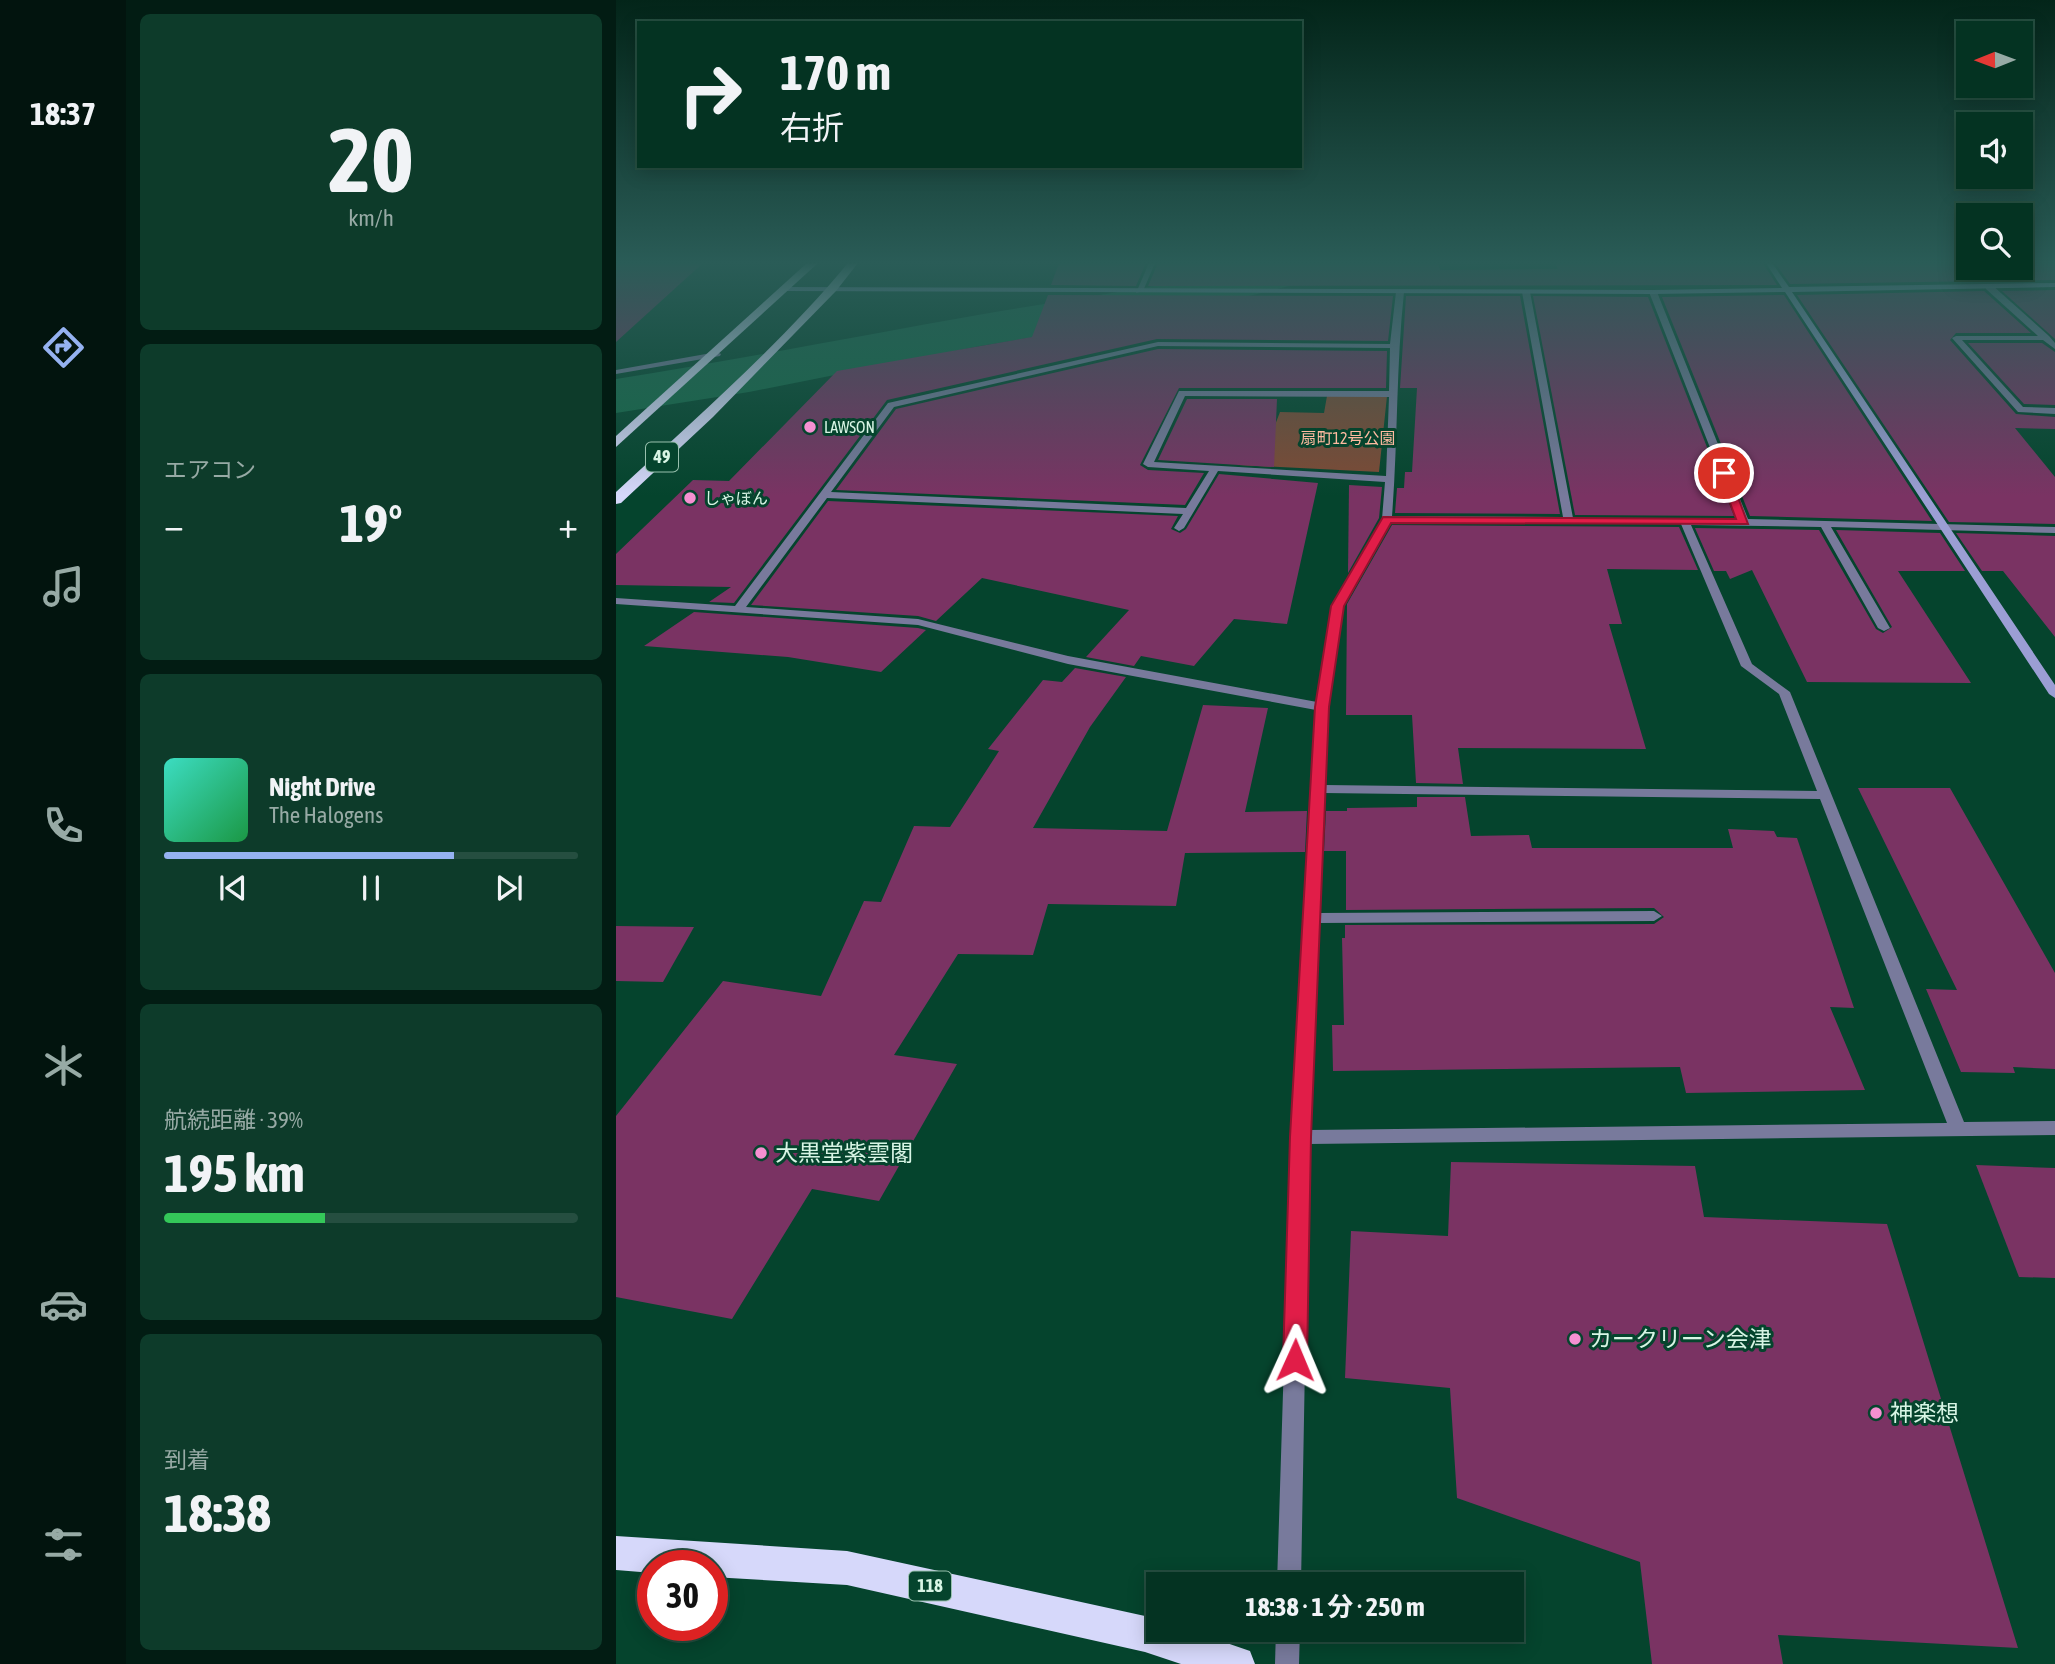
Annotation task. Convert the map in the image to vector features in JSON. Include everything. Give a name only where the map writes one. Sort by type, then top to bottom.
[{"type":"highway","name":"49","points":[[616,443],[731,341]]},
{"type":"highway","name":"49","points":[[616,500],[708,414],[780,341]]},
{"type":"highway","name":"118","points":[[616,1553],[847,1568],[1145,1634],[1237,1664]]},
{"type":"street","points":[[1289,1572],[1300,1137],[1322,707],[1338,606],[1387,520],[1395,341]]},
{"type":"street","points":[[1535,341],[1568,520]]},
{"type":"street","points":[[1672,341],[1744,522]]},
{"type":"street","points":[[1819,341],[2055,694]]},
{"type":"street","points":[[1958,341],[2021,410],[2055,411]]},
{"type":"street","points":[[738,610],[891,405],[1158,344],[1394,346]]},
{"type":"street","points":[[616,372],[717,354]]},
{"type":"street","points":[[1390,479],[1148,464],[1182,393],[1393,394]]},
{"type":"street","points":[[1179,528],[1215,468]]},
{"type":"street","points":[[826,495],[1189,511]]},
{"type":"street","points":[[1387,520],[1744,522],[2055,530]]},
{"type":"street","points":[[1685,522],[1747,666],[1784,692],[1958,1129]]},
{"type":"street","points":[[1825,524],[1884,628]]},
{"type":"street","points":[[616,601],[918,622],[1068,660],[1322,707]]},
{"type":"street","points":[[1319,789],[1825,795]]},
{"type":"street","points":[[1312,918],[1654,916]]},
{"type":"street","points":[[1300,1137],[2055,1128]]},
{"type":"street","points":[[1287,1664],[1288,1642]]},
{"type":"green space","name":"扇町12号公園","points":[[1327,396],[1387,396],[1379,472],[1238,465],[1253,424],[1275,425],[1280,412],[1324,413]]},
{"type":"building","points":[[1011,341],[1150,341],[887,400],[734,603],[709,602],[731,587],[616,585],[616,554],[693,480],[729,481],[837,371]]},
{"type":"building","points":[[1403,341],[1528,341],[1560,514],[1395,513],[1397,488],[1404,488],[1405,472],[1412,472],[1417,388],[1400,388]]},
{"type":"building","points":[[1542,341],[1665,341],[1734,516],[1575,515]]},
{"type":"building","points":[[1680,341],[1814,341],[1932,521],[1750,516]]},
{"type":"building","points":[[1828,341],[1951,341],[2016,414],[2055,417],[2055,429],[2015,428],[2055,477],[2055,524],[1949,522]]},
{"type":"building","points":[[1968,343],[2042,343],[2055,352],[2055,405],[2024,404]]},
{"type":"building","points":[[1158,349],[1387,351],[1386,388],[1179,388],[1140,465],[1148,470],[1204,473],[1185,505],[836,490],[896,409]]},
{"type":"building","points":[[1187,399],[1277,399],[1274,467],[1158,460]]},
{"type":"building","points":[[1219,474],[1318,483],[1287,624],[1234,619],[1194,666],[1141,656],[1134,666],[1086,657],[1129,610],[982,578],[936,621],[918,616],[751,605],[828,501],[1178,516],[1171,529],[1180,533],[1186,529]]},
{"type":"building","points":[[1349,485],[1382,487],[1379,518],[1348,573]]},
{"type":"building","points":[[1392,525],[1679,527],[1698,570],[1607,569],[1622,624],[1609,624],[1646,749],[1458,748],[1463,784],[1416,783],[1412,715],[1346,715],[1347,604]]},
{"type":"building","points":[[1695,528],[1819,530],[1876,629],[1883,633],[1892,627],[1836,530],[1940,533],[1965,571],[1898,571],[1971,683],[1807,682],[1752,570],[1730,579],[1726,571],[1714,571]]},
{"type":"building","points":[[1956,533],[2055,536],[2055,637],[2003,571],[1982,571]]},
{"type":"building","points":[[694,612],[926,630],[881,672],[788,657],[644,646]]},
{"type":"building","points":[[1075,668],[1126,677],[1090,727],[1033,828],[1167,831],[1203,705],[1268,708],[1245,812],[1307,811],[1305,852],[1185,853],[1176,906],[1048,904],[1033,955],[958,954],[894,1055],[957,1064],[879,1201],[812,1189],[732,1319],[616,1297],[616,1116],[723,981],[821,996],[864,901],[881,902],[914,826],[950,827],[999,751],[988,749],[1043,680],[1062,682]]},
{"type":"building","points":[[1858,788],[1950,788],[2055,973],[2055,1069],[2013,1067],[2015,1073],[1961,1072],[1926,989],[1957,990]]},
{"type":"building","points":[[1417,797],[1465,797],[1471,836],[1529,835],[1532,848],[1733,848],[1728,829],[1774,831],[1777,837],[1797,838],[1854,1008],[1830,1007],[1865,1090],[1686,1093],[1680,1067],[1333,1071],[1332,1025],[1344,1025],[1342,938],[1345,938],[1345,925],[1654,924],[1664,917],[1654,908],[1346,910],[1346,851],[1324,851],[1326,811],[1417,807]]},
{"type":"building","points":[[616,926],[694,927],[663,982],[616,981]]},
{"type":"building","points":[[1451,1162],[1695,1166],[1704,1217],[1887,1224],[2018,1648],[1778,1635],[1783,1664],[1652,1664],[1640,1562],[1457,1498],[1450,1388],[1345,1378],[1351,1231],[1448,1236]]},
{"type":"building","points":[[1976,1165],[2055,1168],[2055,1278],[2019,1277]]},
{"type":"waterway","points":[[616,396],[749,375],[925,341]]},
{"type":"place","name":"LAWSON","points":[[810,427]]},
{"type":"place","name":"しゃぼん","points":[[690,498]]},
{"type":"place","name":"大黒堂紫雲閣","points":[[761,1153]]},
{"type":"place","name":"カークリーン会津","points":[[1575,1339]]},
{"type":"place","name":"神楽想","points":[[1876,1413]]},
{"type":"route","points":[[1295,1360],[1300,1137],[1322,707],[1338,606],[1387,520],[1744,522],[1724,473]]}]
